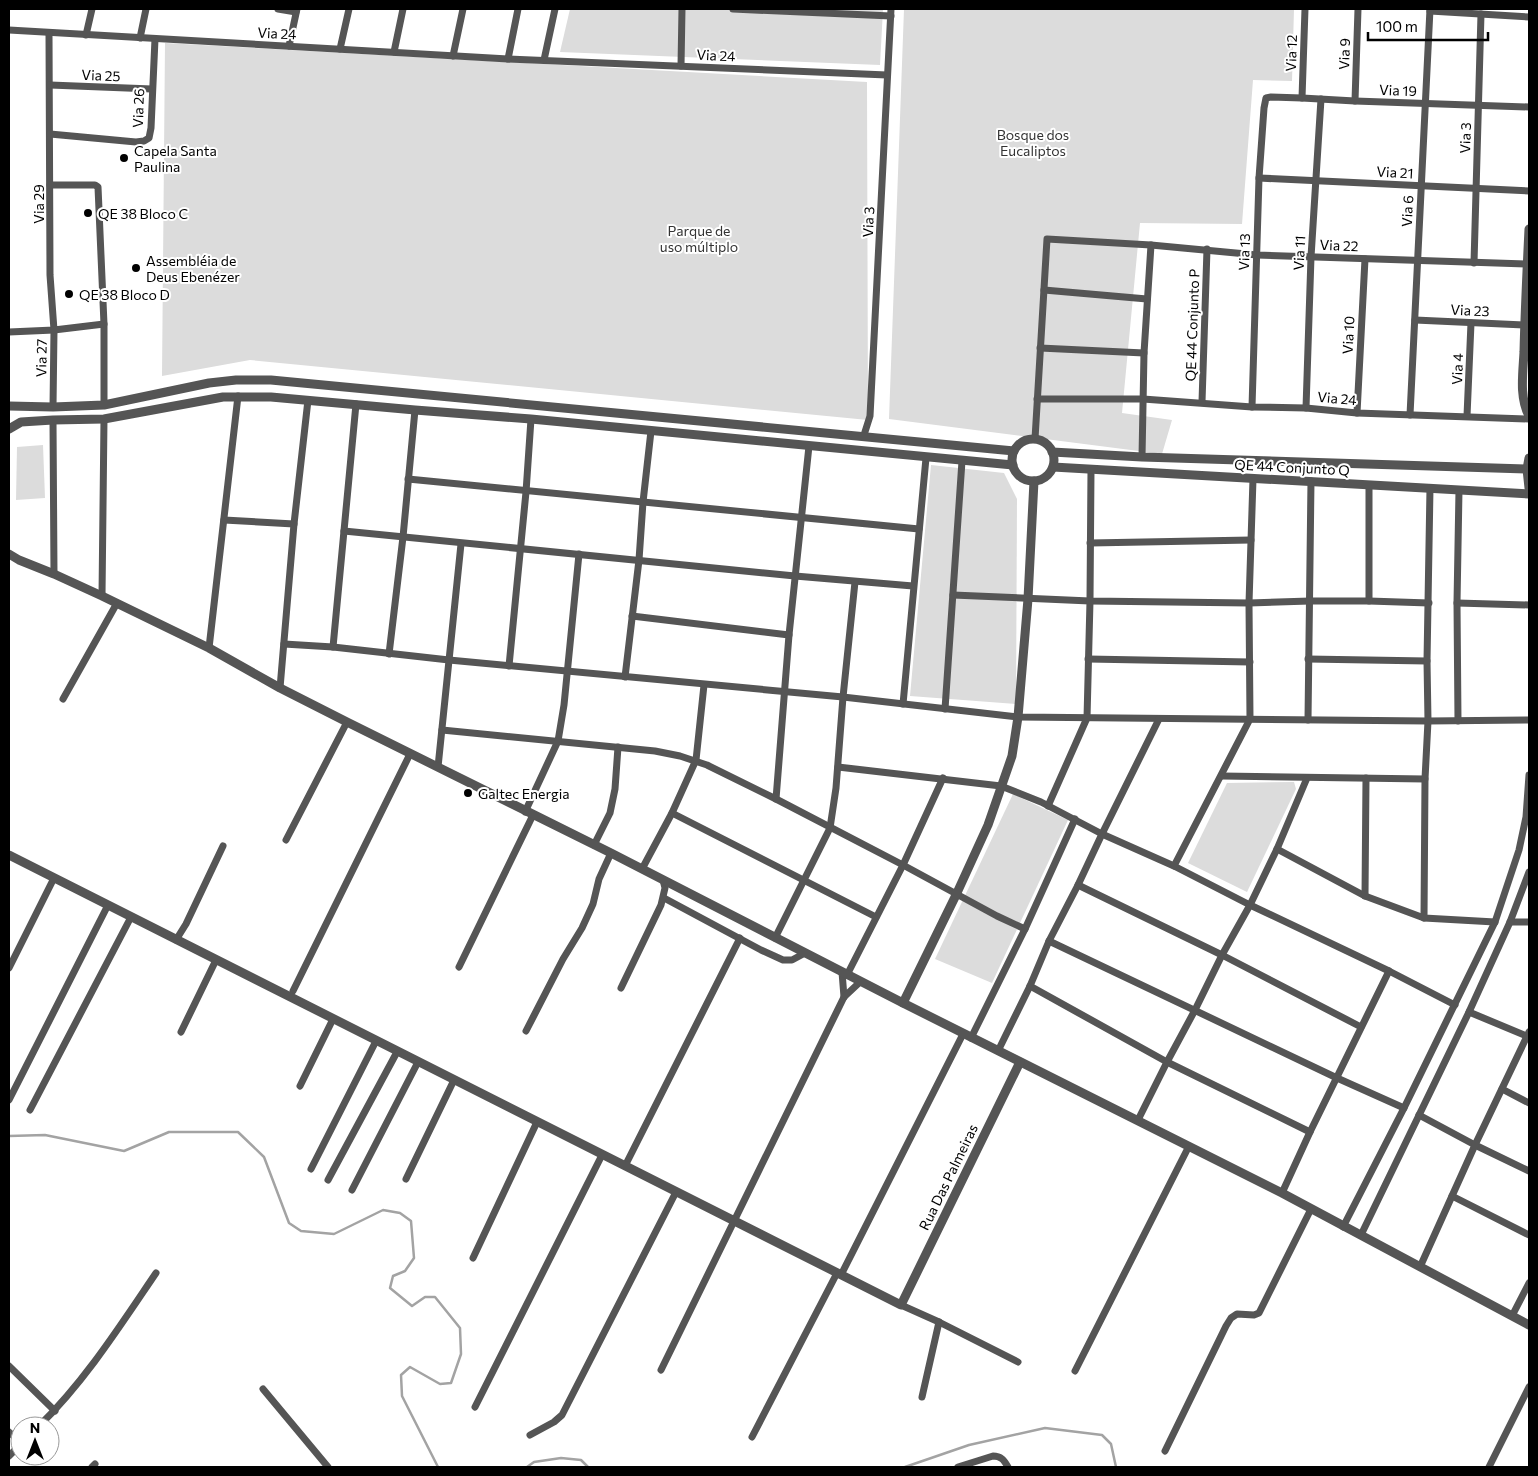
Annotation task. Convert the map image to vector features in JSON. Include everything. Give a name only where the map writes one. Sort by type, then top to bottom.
[{"type":"street","points":[[86,35],[92,9]]},
{"type":"street","points":[[140,38],[146,9]]},
{"type":"street","points":[[278,9],[297,11],[289,46]]},
{"type":"street","points":[[340,49],[349,9]]},
{"type":"street","points":[[394,52],[403,9]]},
{"type":"street","points":[[453,56],[464,9]]},
{"type":"street","points":[[508,59],[518,9]]},
{"type":"street","points":[[544,60],[555,9]]},
{"type":"street","points":[[681,66],[682,9]]},
{"type":"street","points":[[733,9],[891,12]]},
{"type":"street","name":"Via 12","points":[[1302,98],[1305,9]]},
{"type":"street","name":"Via 9","points":[[1355,101],[1358,9]]},
{"type":"street","points":[[1430,10],[1529,17]]},
{"type":"street","name":"Via 6","points":[[1410,415],[1430,10]]},
{"type":"street","name":"Via 3","points":[[864,435],[870,416],[891,12]]},
{"type":"street","name":"Via 3","points":[[1474,263],[1481,14]]},
{"type":"street","name":"Via 24","points":[[9,30],[508,59],[888,76]]},
{"type":"street","name":"Via 29","points":[[49,33],[50,275],[54,330]]},
{"type":"street","name":"Via 26","points":[[50,134],[136,142],[149,138],[155,39]]},
{"type":"street","name":"Via 25","points":[[50,85],[152,89]]},
{"type":"street","name":"Via 19","points":[[1266,98],[1529,106]]},
{"type":"street","name":"Via 13","points":[[1252,406],[1260,178],[1266,98]]},
{"type":"street","name":"Via 11","points":[[1306,408],[1311,257],[1321,99]]},
{"type":"street","name":"Via 21","points":[[1260,178],[1529,191]]},
{"type":"street","points":[[50,185],[95,185],[98,187],[104,324],[104,405]]},
{"type":"street","points":[[1529,229],[1523,391],[1524,405],[1529,417]]},
{"type":"street","name":"Via 22","points":[[1044,290],[1047,239],[1207,249],[1257,255],[1527,264]]},
{"type":"street","points":[[1142,457],[1144,354],[1151,245]]},
{"type":"street","name":"QE 44 Conjunto P","points":[[1202,402],[1207,249]]},
{"type":"street","name":"Via 10","points":[[1357,412],[1365,259]]},
{"type":"street","points":[[1035,439],[1044,290],[1147,299]]},
{"type":"street","name":"Via 23","points":[[1415,320],[1524,325]]},
{"type":"street","name":"Via 4","points":[[1467,416],[1471,323]]},
{"type":"street","name":"Via 27","points":[[53,407],[54,330],[104,324]]},
{"type":"street","points":[[9,332],[54,330]]},
{"type":"street","points":[[1040,348],[1144,354]]},
{"type":"street","points":[[9,406],[104,405],[209,383],[236,380],[271,380],[864,435],[1014,451]]},
{"type":"street","points":[[175,390],[179,404]]},
{"type":"street","points":[[163,393],[166,408]]},
{"type":"street","points":[[209,648],[238,396]]},
{"type":"street","points":[[9,429],[21,422],[104,419],[179,404],[238,396],[531,419],[1013,466]]},
{"type":"street","name":"Via 24","points":[[1037,399],[1143,399],[1410,415],[1529,417]]},
{"type":"street","points":[[280,688],[294,524],[308,400]]},
{"type":"street","points":[[333,647],[356,404]]},
{"type":"street","points":[[389,654],[403,537],[415,410]]},
{"type":"street","points":[[102,596],[104,419]]},
{"type":"street","points":[[509,666],[531,419]]},
{"type":"street","points":[[53,420],[54,574]]},
{"type":"street","points":[[729,438],[730,424]]},
{"type":"street","points":[[740,439],[741,425]]},
{"type":"street","points":[[625,677],[639,560],[642,502],[651,431]]},
{"type":"street","points":[[1035,439],[1044,442],[1052,452],[1054,459],[1053,467],[1046,476],[1034,481],[1020,476],[1013,466],[1012,458],[1014,451],[1023,442],[1035,439]]},
{"type":"street","points":[[776,799],[789,635],[809,446]]},
{"type":"street","name":"QE 44 Conjunto Q","points":[[1052,452],[1142,457],[1527,469]]},
{"type":"street","points":[[903,704],[926,458]]},
{"type":"street","points":[[1529,458],[1527,469],[1529,488]]},
{"type":"street","points":[[945,709],[962,461]]},
{"type":"street","name":"QE 44 Conjunto Q","points":[[1053,467],[1529,494]]},
{"type":"street","points":[[1048,806],[1087,718],[1091,470]]},
{"type":"street","points":[[1174,866],[1250,719],[1253,479]]},
{"type":"street","points":[[408,480],[919,529]]},
{"type":"street","points":[[903,1004],[988,825],[1012,756],[1018,717],[1028,599],[1034,481]]},
{"type":"street","points":[[1308,720],[1311,482]]},
{"type":"street","points":[[1369,485],[1369,601]]},
{"type":"street","points":[[1424,918],[1430,488]]},
{"type":"street","points":[[1458,721],[1457,603],[1459,490]]},
{"type":"street","points":[[224,520],[294,524]]},
{"type":"street","points":[[344,531],[461,544],[913,586]]},
{"type":"street","points":[[1090,543],[1251,540]]},
{"type":"street","points":[[438,767],[461,544]]},
{"type":"street","points":[[9,554],[117,603],[209,648],[346,722],[611,853],[804,954],[1282,1193],[1529,1325]]},
{"type":"street","points":[[459,967],[529,813],[558,741],[562,724],[579,554]]},
{"type":"street","points":[[9,563],[19,560]]},
{"type":"street","points":[[775,938],[830,828],[838,767],[855,582]]},
{"type":"street","points":[[952,595],[1090,601],[1250,603],[1369,601],[1429,603]]},
{"type":"street","points":[[63,699],[117,603]]},
{"type":"street","points":[[1457,603],[1529,605]]},
{"type":"street","points":[[632,616],[789,635]]},
{"type":"street","points":[[284,644],[333,647],[1018,717],[1428,721],[1529,720]]},
{"type":"street","points":[[1088,659],[1250,662]]},
{"type":"street","points":[[1308,659],[1427,661]]},
{"type":"street","points":[[642,869],[672,814],[696,760],[704,685]]},
{"type":"street","points":[[998,1051],[1030,986],[1049,941],[1159,719]]},
{"type":"street","points":[[286,840],[346,722]]},
{"type":"street","points":[[442,730],[655,751],[696,760],[776,799],[1024,929]]},
{"type":"street","points":[[594,845],[610,813],[615,789],[618,747]]},
{"type":"street","points":[[293,991],[410,754]]},
{"type":"street","points":[[838,767],[1002,786],[1174,866],[1455,1005]]},
{"type":"street","points":[[1343,1227],[1404,1108],[1495,922],[1519,850],[1526,817],[1529,774]]},
{"type":"street","points":[[1222,776],[1425,779]]},
{"type":"street","points":[[844,997],[845,974],[903,865],[943,778]]},
{"type":"street","points":[[1138,1120],[1222,955],[1250,905],[1277,849],[1307,778]]},
{"type":"street","points":[[1365,896],[1366,778]]},
{"type":"street","points":[[672,814],[876,917]]},
{"type":"street","points":[[752,1438],[1024,929],[1075,820]]},
{"type":"street","points":[[176,940],[186,924],[223,846]]},
{"type":"street","points":[[1277,849],[1365,896],[1424,918],[1495,922]]},
{"type":"street","points":[[526,1031],[563,959],[582,928],[593,904],[600,879],[611,853]]},
{"type":"street","points":[[9,855],[397,1052],[1018,1362]]},
{"type":"street","points":[[1361,1235],[1510,922],[1529,872]]},
{"type":"street","points":[[9,968],[54,878]]},
{"type":"street","points":[[621,988],[664,898],[663,880]]},
{"type":"street","points":[[1078,885],[1222,955],[1361,1027]]},
{"type":"street","points":[[664,898],[783,960],[792,960],[804,954]]},
{"type":"street","points":[[9,1100],[108,905]]},
{"type":"street","points":[[30,1110],[131,917]]},
{"type":"street","points":[[1510,922],[1529,922]]},
{"type":"street","points":[[625,1166],[740,938]]},
{"type":"street","points":[[1049,941],[1336,1078],[1404,1108]]},
{"type":"street","points":[[181,1032],[216,960]]},
{"type":"street","points":[[1282,1193],[1389,971]]},
{"type":"street","points":[[661,1370],[844,997],[860,982]]},
{"type":"street","points":[[1030,986],[1167,1062],[1310,1132]]},
{"type":"street","points":[[1420,1267],[1475,1145],[1529,1035],[1468,1012]]},
{"type":"street","points":[[300,1086],[333,1019]]},
{"type":"street","points":[[311,1168],[376,1041]]},
{"type":"street","points":[[328,1180],[397,1052]]},
{"type":"street","points":[[352,1190],[418,1062]]},
{"type":"street","name":"Rua Das Palmeiras","points":[[901,1305],[1020,1062]]},
{"type":"street","points":[[1423,1069],[1424,1076],[1437,1078]]},
{"type":"street","points":[[406,1179],[454,1080]]},
{"type":"street","points":[[1502,1089],[1529,1103]]},
{"type":"street","points":[[1419,1115],[1529,1171]]},
{"type":"street","points":[[473,1258],[537,1122]]},
{"type":"street","points":[[1074,1371],[1189,1146]]},
{"type":"street","points":[[475,1407],[602,1154]]},
{"type":"street","points":[[530,1435],[554,1422],[562,1415],[676,1192]]},
{"type":"street","points":[[1452,1196],[1529,1235]]},
{"type":"street","points":[[1165,1451],[1226,1326],[1231,1318],[1237,1314],[1254,1315],[1259,1313],[1311,1209]]},
{"type":"street","points":[[50,1416],[97,1359],[156,1274]]},
{"type":"street","points":[[1512,1316],[1529,1283]]},
{"type":"street","points":[[922,1397],[939,1322]]},
{"type":"street","points":[[9,1366],[55,1411]]},
{"type":"street","points":[[1489,1467],[1529,1387]]},
{"type":"street","points":[[263,1389],[328,1467]]},
{"type":"street","points":[[958,1467],[998,1456],[1004,1460],[1008,1467]]},
{"type":"green space","points":[[570,9],[883,9],[880,65],[560,52]]},
{"type":"green space","name":"Bosque dos Eucaliptos","points":[[904,9],[1294,9],[1292,81],[1253,80],[1242,224],[1140,223],[1122,413],[1172,420],[1162,454],[889,419]]},
{"type":"green space","name":"Parque de uso múltiplo","points":[[165,43],[867,82],[868,420],[250,360],[162,376]]},
{"type":"green space","points":[[43,445],[45,498],[16,500],[17,447]]},
{"type":"green space","points":[[931,465],[1004,473],[1017,499],[1016,704],[910,696]]},
{"type":"green space","points":[[1294,782],[1296,789],[1247,892],[1188,863],[1227,783]]},
{"type":"green space","points":[[1013,794],[1068,820],[992,983],[935,959]]},
{"type":"waterway","points":[[9,1136],[45,1135],[124,1151],[169,1132],[238,1132],[264,1157],[289,1223],[301,1231],[334,1234],[383,1210],[400,1213],[411,1221],[414,1258],[405,1271],[393,1276],[390,1288],[412,1306],[425,1297],[435,1297],[460,1328],[461,1354],[451,1383],[440,1384],[410,1367],[401,1375],[402,1396],[438,1467]]},
{"type":"waterway","points":[[905,1467],[969,1445],[1045,1428],[1102,1435],[1111,1444],[1116,1467]]},
{"type":"waterway","points":[[527,1467],[534,1462],[561,1458],[581,1460],[588,1467]]},
{"type":"place","name":"Capela Santa Paulina","points":[[124,158]]},
{"type":"place","name":"QE 38 Bloco C","points":[[88,213]]},
{"type":"place","name":"Assembléia de Deus Ebenézer","points":[[136,268]]},
{"type":"place","name":"QE 38 Bloco D","points":[[69,294]]},
{"type":"place","name":"Galtec Energia","points":[[468,793]]}]
